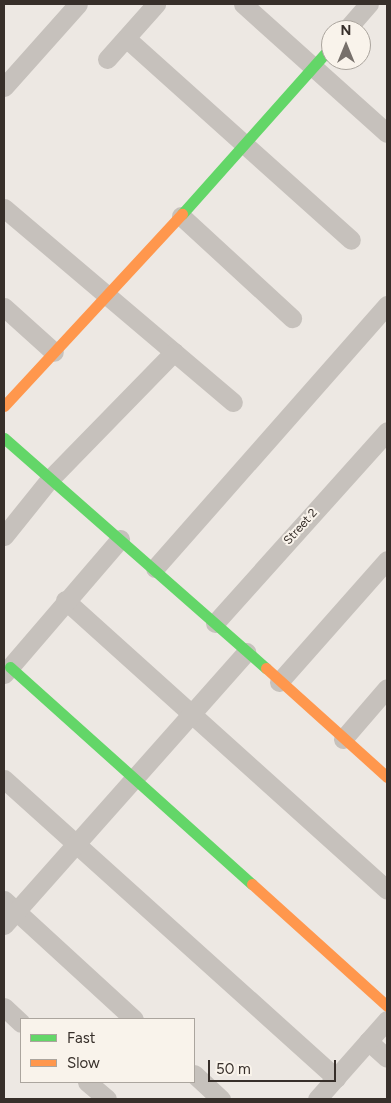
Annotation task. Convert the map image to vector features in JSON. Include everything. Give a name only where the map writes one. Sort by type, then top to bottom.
[{"type":"street","points":[[4,87],[78,4]]},
{"type":"street","points":[[107,59],[156,4]]},
{"type":"street","points":[[243,4],[387,133]]},
{"type":"street","points":[[355,20],[369,4]]},
{"type":"street","points":[[126,38],[351,240]]},
{"type":"street","points":[[4,406],[181,216],[321,59]]},
{"type":"street","points":[[4,208],[233,402]]},
{"type":"street","points":[[181,216],[292,318]]},
{"type":"street","points":[[154,568],[387,305]]},
{"type":"street","points":[[4,306],[54,352]]},
{"type":"street","points":[[4,536],[49,480],[174,352]]},
{"type":"street","name":"Street 2","points":[[214,623],[387,431]]},
{"type":"street","points":[[4,438],[49,480],[154,568],[387,777]]},
{"type":"street","points":[[120,539],[65,600],[7,671],[134,778],[387,1006]]},
{"type":"street","points":[[279,682],[387,560]]},
{"type":"street","points":[[65,600],[387,890]]},
{"type":"street","points":[[133,1018],[8,912],[76,845],[246,652]]},
{"type":"street","points":[[343,739],[387,688]]},
{"type":"street","points":[[4,779],[336,1078]]},
{"type":"street","points":[[4,1007],[20,1022]]},
{"type":"street","points":[[317,1099],[387,1020]]},
{"type":"street","points":[[368,1041],[387,1058]]},
{"type":"street","points":[[195,1075],[221,1099]]},
{"type":"street","points":[[88,1083],[107,1099]]},
{"type":"traffic: fast","points":[[182,214],[321,58]]},
{"type":"traffic: fast","points":[[4,438],[266,668]]},
{"type":"traffic: fast","points":[[10,667],[252,884]]},
{"type":"traffic: slow","points":[[4,406],[182,214]]},
{"type":"traffic: slow","points":[[266,668],[387,777]]},
{"type":"traffic: slow","points":[[252,884],[387,1006]]}]
